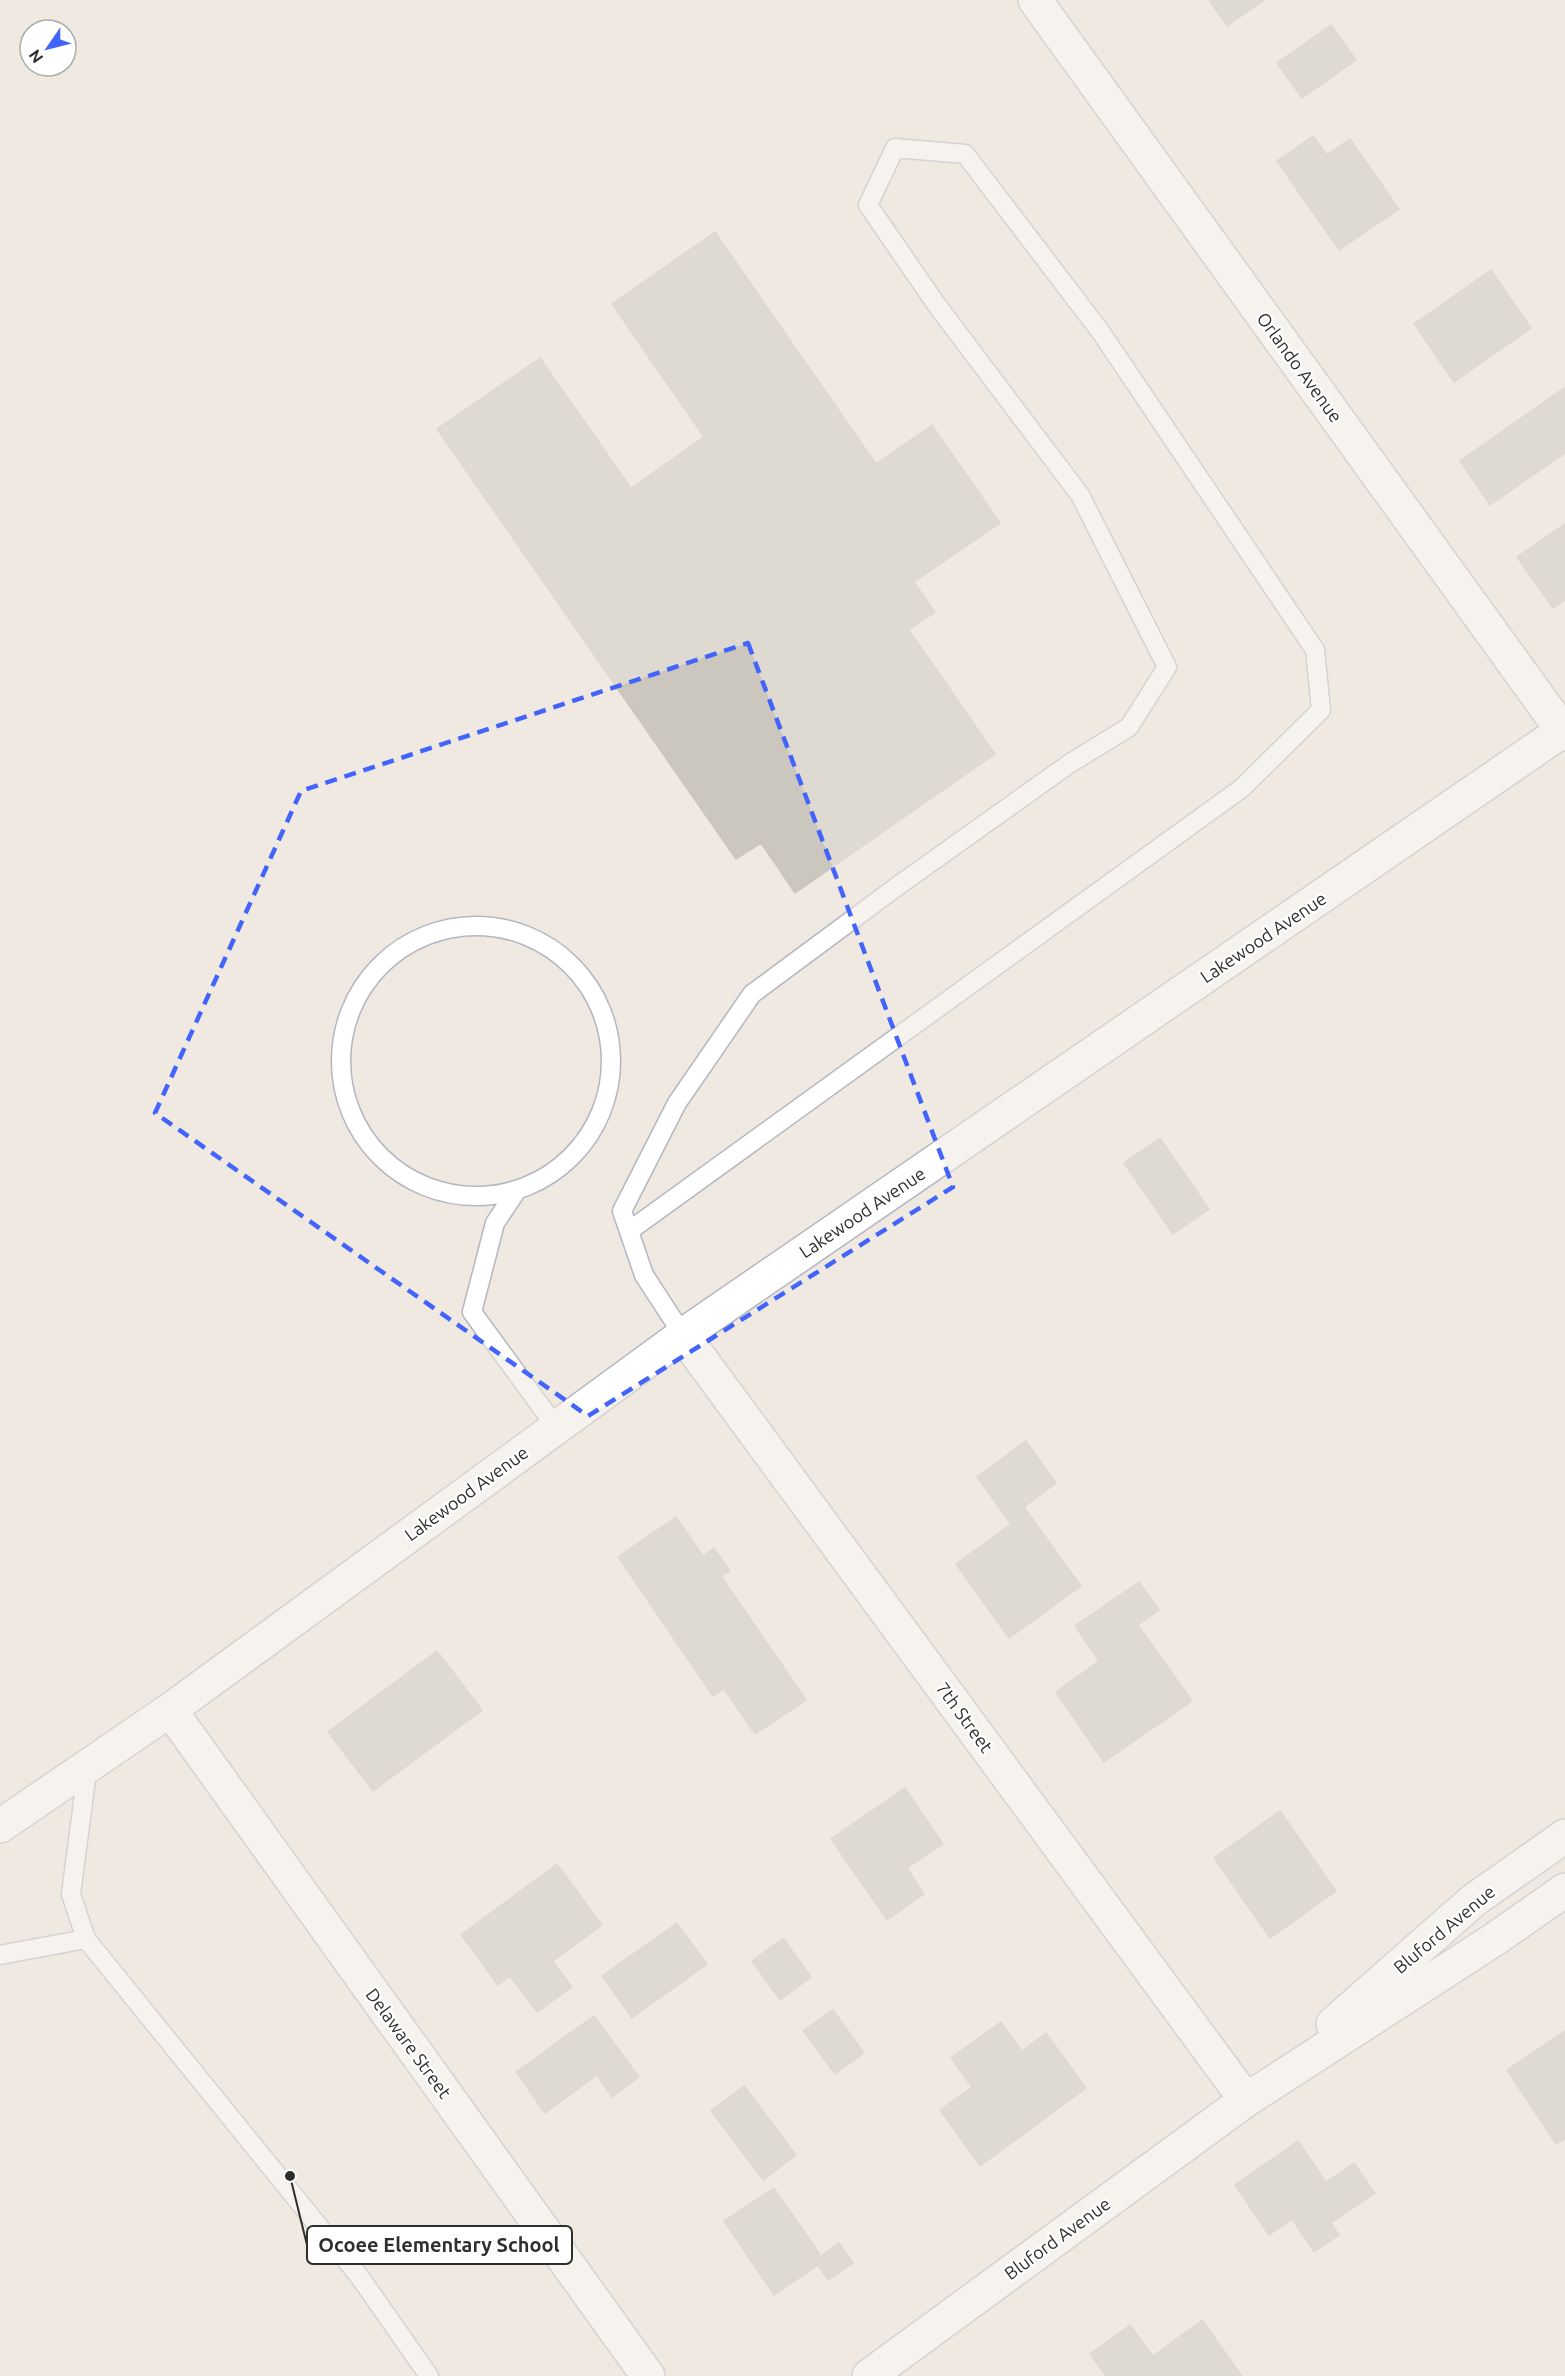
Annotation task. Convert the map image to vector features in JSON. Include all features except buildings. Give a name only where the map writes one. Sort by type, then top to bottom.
[{"type":"street","name":"Orlando Avenue","points":[[1035,0],[1564,731]]},
{"type":"street","name":"Lakewood Avenue","points":[[0,1826],[170,1710],[683,1335],[1564,731]]},
{"type":"street","name":"7th Street","points":[[683,1335],[1246,2100]]},
{"type":"street","name":"Delaware Street","points":[[170,1710],[648,2376]]},
{"type":"street","name":"Bluford Avenue","points":[[1246,2100],[1474,1900],[1565,1836]]},
{"type":"street","name":"Bluford Avenue","points":[[869,2376],[1246,2100],[1495,1939],[1565,1890]]},
{"type":"lane","points":[[629,1231],[1242,788],[1321,710],[1315,650],[1100,331],[965,154],[895,148],[868,205],[936,304],[1080,495],[1167,667],[1129,727],[1021,798],[890,891],[752,994],[677,1103],[622,1211],[644,1275],[683,1335]]},
{"type":"lane","points":[[517,1190],[471,1194],[427,1184],[387,1161],[358,1134],[341,1092],[339,1047],[351,1004],[377,967],[415,940],[458,927],[503,930],[535,942],[545,946],[580,975],[603,1014],[612,1058],[607,1102],[587,1143],[556,1175],[517,1190],[495,1223],[472,1312],[556,1427]]},
{"type":"lane","points":[[88,1764],[71,1894],[86,1939],[359,2276],[429,2376]]},
{"type":"lane","points":[[0,1955],[86,1939]]},
{"type":"highlighted area","points":[[748,643],[953,1187],[588,1416],[155,1113],[301,791]]},
{"type":"place","name":"Ocoee Elementary School","points":[[290,2176]]}]
